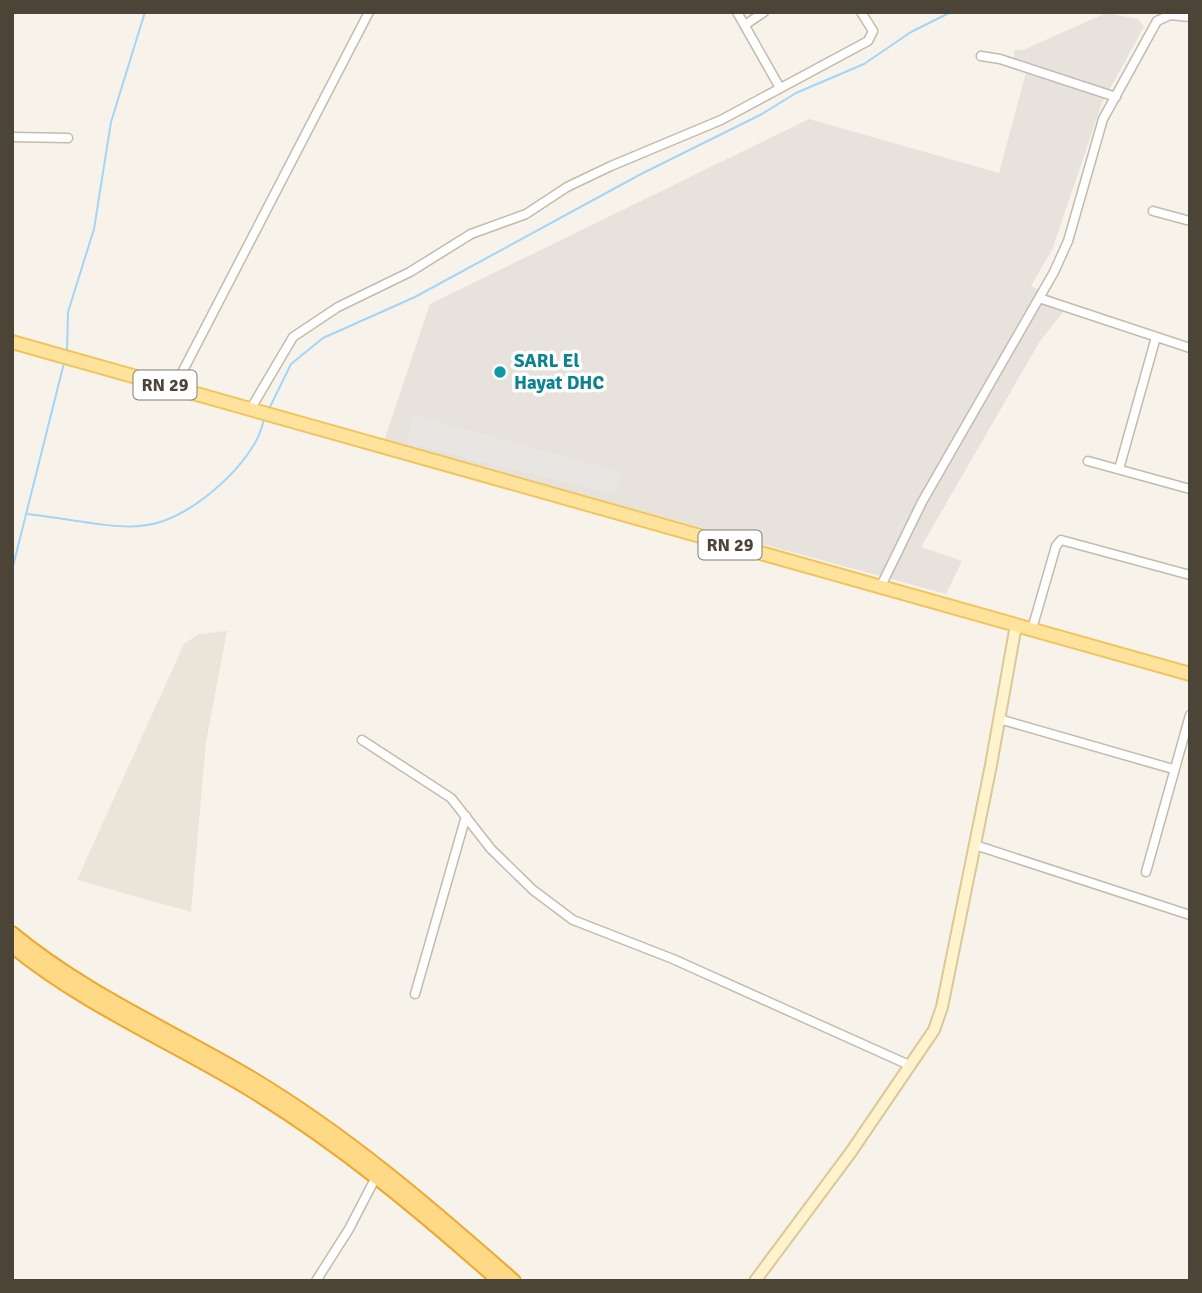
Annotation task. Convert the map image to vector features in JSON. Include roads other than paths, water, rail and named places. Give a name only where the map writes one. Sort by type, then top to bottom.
[{"type":"highway","points":[[12,933],[81,985],[226,1064],[328,1128],[426,1203],[514,1281]]},
{"type":"highway","points":[[12,946],[60,983],[280,1108],[376,1177],[499,1281]]},
{"type":"main road","name":"RN 29","points":[[12,342],[1190,674]]},
{"type":"main road","points":[[755,1281],[851,1152],[934,1030],[942,1007],[975,845],[1016,625]]},
{"type":"street","points":[[174,388],[369,12]]},
{"type":"street","points":[[737,12],[779,88]]},
{"type":"street","points":[[745,25],[764,12]]},
{"type":"street","points":[[260,413],[293,337],[307,325],[352,299],[410,272],[471,234],[526,214],[589,176],[721,120],[870,39],[872,28],[861,12]]},
{"type":"street","points":[[880,588],[922,502],[1039,298],[1068,241],[1103,119],[1157,21],[1170,15],[1190,17]]},
{"type":"street","points":[[981,56],[1000,59],[1116,97]]},
{"type":"street","points":[[12,137],[68,138]]},
{"type":"street","points":[[1153,211],[1190,222]]},
{"type":"street","points":[[1039,298],[1190,348]]},
{"type":"street","points":[[1119,469],[1156,337]]},
{"type":"street","points":[[1088,461],[1190,489]]},
{"type":"street","points":[[1032,629],[1056,546],[1061,540],[1190,575]]},
{"type":"street","points":[[1146,872],[1190,715]]},
{"type":"street","points":[[999,719],[1173,769]]},
{"type":"street","points":[[362,740],[452,798],[491,849],[533,890],[573,920],[673,958],[909,1065]]},
{"type":"street","points":[[415,995],[466,816]]},
{"type":"street","points":[[975,845],[1190,915]]},
{"type":"street","points":[[316,1281],[376,1177]]},
{"type":"waterway","points":[[67,351],[68,312],[94,229],[111,122],[145,12]]},
{"type":"waterway","points":[[269,409],[291,364],[323,338],[415,297],[641,174],[762,114],[796,93],[864,64],[911,32],[951,12]]},
{"type":"waterway","points":[[12,570],[64,363]]},
{"type":"waterway","points":[[27,514],[128,526],[157,523],[174,517],[206,496],[234,470],[255,443],[265,417]]},
{"type":"place","name":"SARL El Hayat DHC","points":[[500,372]]}]
